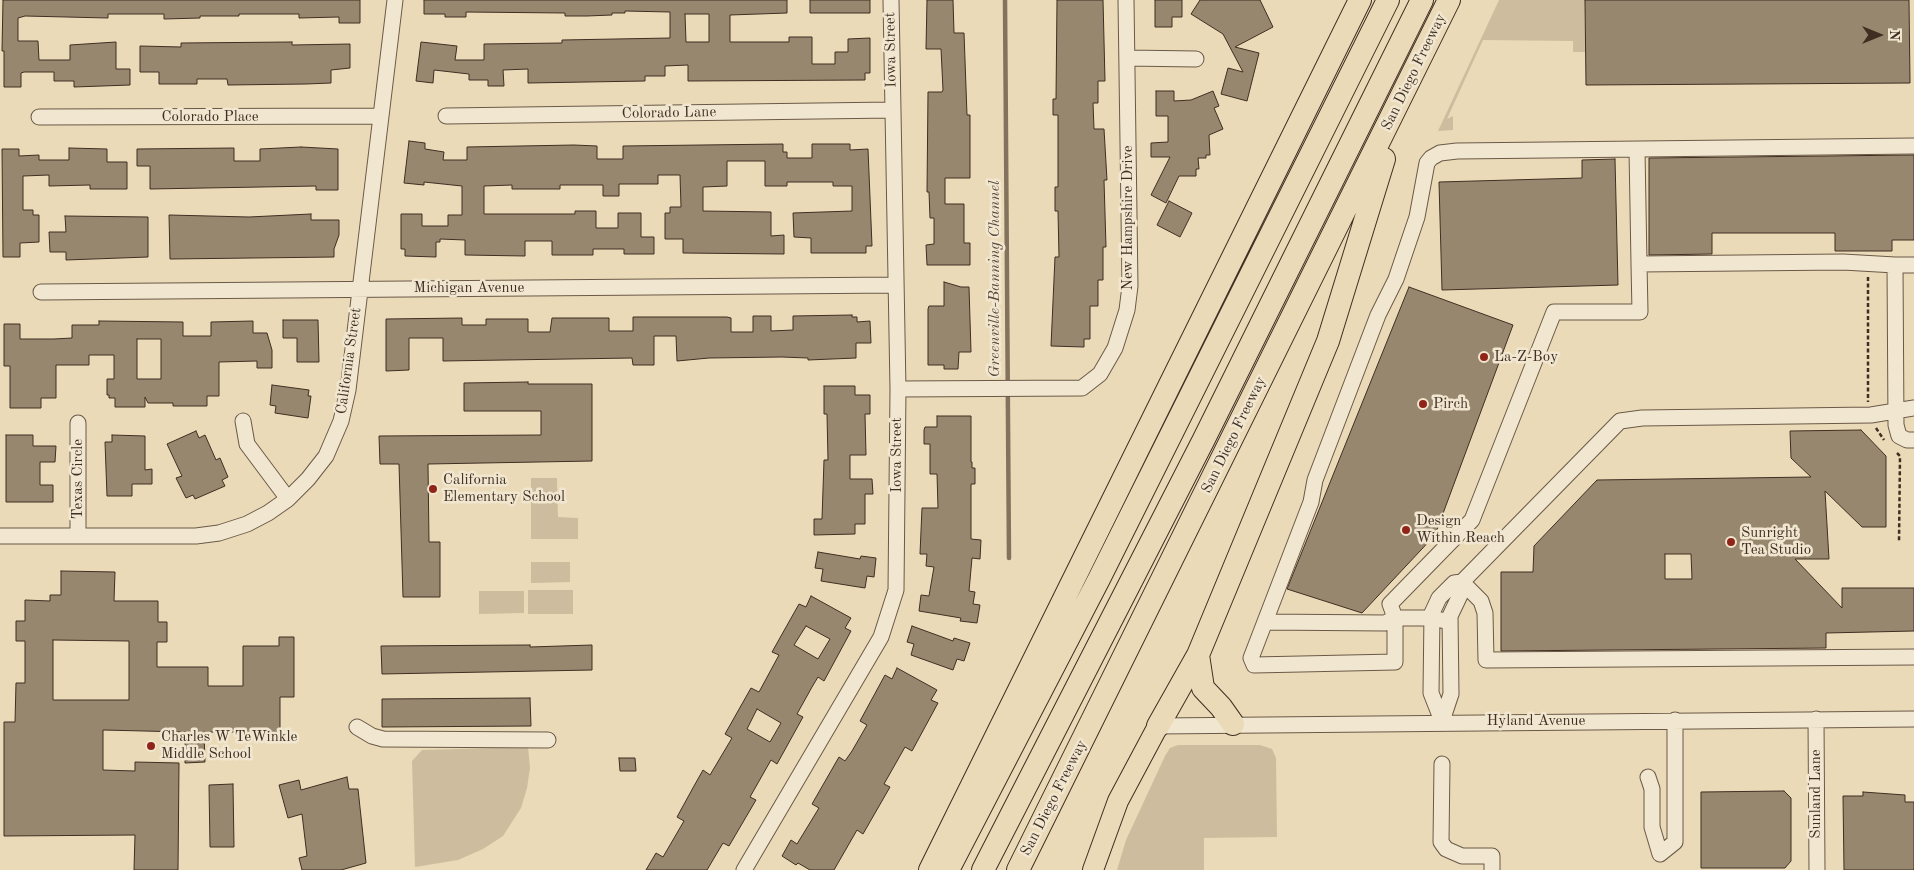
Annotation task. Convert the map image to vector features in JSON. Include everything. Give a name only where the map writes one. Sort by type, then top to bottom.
[{"type":"highway","points":[[930,870],[1360,0]]},
{"type":"highway","points":[[948,870],[1124,528],[1388,0]]},
{"type":"highway","points":[[983,870],[1203,441],[1422,0]]},
{"type":"highway","name":"San Diego Freeway","points":[[1018,870],[1449,0]]},
{"type":"highway","points":[[1158,726],[1198,655],[1260,510],[1328,341],[1403,95]]},
{"type":"highway","points":[[1198,655],[1203,688],[1221,706],[1233,724]]},
{"type":"main road","points":[[1093,870],[1118,801],[1158,726]]},
{"type":"street","name":"California Street","points":[[0,536],[196,536],[219,533],[247,524],[288,499],[308,479],[326,456],[341,421],[348,390],[394,0]]},
{"type":"street","name":"Iowa Street","points":[[744,870],[880,637],[896,590],[898,389],[890,0]]},
{"type":"street","name":"New Hampshire Drive","points":[[898,389],[1082,388],[1100,374],[1115,348],[1127,310],[1130,286],[1126,0]]},
{"type":"street","points":[[1127,58],[1196,59]]},
{"type":"street","name":"Colorado Lane","points":[[446,116],[892,110]]},
{"type":"street","name":"Colorado Place","points":[[39,117],[380,116]]},
{"type":"street","points":[[1637,150],[1640,312],[1554,312],[1472,520],[1390,604],[1395,618],[1395,662],[1254,665],[1251,658],[1311,502],[1315,480],[1378,315],[1396,279],[1418,218],[1427,163],[1440,153],[1457,151],[1914,146]]},
{"type":"street","points":[[1639,264],[1843,262],[1914,265]]},
{"type":"street","points":[[1895,265],[1896,425],[1899,436],[1907,440],[1914,440]]},
{"type":"street","name":"Michigan Avenue","points":[[42,292],[896,285]]},
{"type":"street","points":[[1442,721],[1432,693],[1432,618],[1434,606],[1454,583],[1462,582],[1620,421],[1642,418],[1871,416],[1914,408]]},
{"type":"street","points":[[242,421],[247,444],[288,499]]},
{"type":"street","name":"Texas Circle","points":[[78,423],[78,536]]},
{"type":"street","points":[[1442,721],[1451,694],[1451,610],[1461,593],[1462,582]]},
{"type":"street","points":[[1462,582],[1481,601],[1485,613],[1486,660],[1914,657]]},
{"type":"street","points":[[1265,622],[1385,623],[1395,618],[1432,618],[1450,622]]},
{"type":"street","name":"Hyland Avenue","points":[[1158,726],[1442,721],[1914,718]]},
{"type":"street","name":"Sunland Lane","points":[[1816,719],[1817,870]]},
{"type":"street","points":[[1648,777],[1652,789],[1652,827],[1660,854],[1675,842],[1675,720]]},
{"type":"street","points":[[357,727],[372,736],[383,739],[548,740]]},
{"type":"street","points":[[1442,764],[1441,842],[1446,848],[1462,856],[1492,856],[1492,870]]},
{"type":"shaded area","points":[[1499,0],[1585,0],[1585,52],[1573,52],[1573,41],[1483,40],[1447,119],[1453,116],[1453,130],[1438,131]]},
{"type":"shaded area","points":[[531,478],[557,478],[558,517],[578,518],[578,539],[531,539]]},
{"type":"shaded area","points":[[531,562],[570,562],[570,582],[531,583]]},
{"type":"shaded area","points":[[528,590],[573,590],[573,614],[528,614]]},
{"type":"shaded area","points":[[479,591],[524,591],[524,613],[479,614]]},
{"type":"shaded area","points":[[1178,745],[1260,745],[1272,749],[1276,758],[1277,837],[1204,838],[1204,870],[1117,870],[1126,840],[1165,756],[1170,748]]},
{"type":"shaded area","points":[[528,747],[530,768],[527,788],[521,808],[503,836],[483,849],[458,860],[415,867],[412,761],[422,750]]},
{"type":"building","points":[[3,0],[360,0],[360,23],[339,23],[339,17],[299,18],[299,14],[239,14],[239,16],[200,16],[200,18],[164,19],[164,14],[108,14],[108,18],[25,16],[18,18],[18,41],[38,41],[39,60],[70,60],[70,45],[116,42],[116,69],[130,69],[130,85],[74,87],[74,81],[54,81],[54,72],[24,72],[21,73],[21,87],[4,87],[4,51],[2,51]]},
{"type":"building","points":[[424,0],[787,0],[787,13],[730,15],[730,42],[789,42],[789,37],[812,37],[812,64],[835,64],[835,52],[848,52],[848,39],[870,38],[870,73],[865,73],[865,80],[688,81],[688,65],[665,66],[665,76],[645,76],[645,81],[528,83],[528,69],[503,70],[504,86],[488,86],[488,80],[469,80],[469,74],[434,70],[433,83],[416,81],[421,42],[457,46],[455,60],[484,60],[484,44],[562,43],[562,40],[670,38],[670,12],[625,11],[625,13],[612,13],[612,15],[565,16],[565,13],[466,12],[466,17],[424,14]],"holes":[[[685,14],[709,14],[709,42],[686,42]]]},
{"type":"building","points":[[810,0],[870,0],[870,13],[810,13]]},
{"type":"building","points":[[927,0],[953,0],[954,33],[964,33],[967,115],[970,115],[970,178],[945,178],[945,204],[964,204],[964,243],[970,243],[970,265],[927,265],[926,245],[934,244],[934,218],[930,218],[929,192],[927,192],[928,92],[942,92],[943,90],[941,49],[926,49]]},
{"type":"building","points":[[1057,0],[1103,0],[1105,81],[1098,81],[1098,103],[1093,103],[1094,129],[1104,129],[1107,180],[1104,180],[1106,247],[1103,247],[1103,280],[1098,280],[1098,306],[1090,306],[1090,339],[1084,339],[1084,347],[1051,346],[1055,257],[1059,257],[1058,211],[1055,211],[1055,187],[1058,187],[1058,115],[1053,115],[1053,99],[1056,99]]},
{"type":"building","points":[[1155,0],[1182,0],[1182,17],[1172,17],[1172,27],[1155,27]]},
{"type":"building","points":[[1200,0],[1260,0],[1273,27],[1235,47],[1259,53],[1247,101],[1221,94],[1228,68],[1243,72],[1223,34],[1191,14]]},
{"type":"building","points":[[1585,0],[1909,0],[1910,83],[1586,85]]},
{"type":"building","points":[[292,42],[292,45],[350,44],[350,68],[331,70],[331,83],[306,84],[228,85],[227,79],[197,79],[197,84],[159,84],[159,72],[140,72],[140,46],[181,47],[181,43]]},
{"type":"building","points":[[1156,91],[1174,91],[1174,101],[1191,100],[1213,91],[1219,106],[1214,108],[1223,129],[1209,135],[1210,155],[1206,155],[1206,158],[1198,158],[1199,169],[1196,169],[1196,176],[1179,176],[1166,203],[1151,195],[1170,157],[1151,157],[1151,143],[1168,142],[1168,116],[1156,116]]},
{"type":"building","points":[[409,141],[425,143],[425,149],[444,152],[443,160],[467,160],[467,147],[574,145],[597,146],[597,159],[623,159],[623,146],[783,144],[783,152],[787,152],[787,158],[812,158],[812,144],[850,144],[850,150],[868,149],[872,246],[866,246],[866,253],[811,253],[811,238],[794,237],[793,213],[852,211],[852,186],[833,186],[833,182],[787,182],[787,186],[765,186],[765,161],[727,161],[727,186],[703,187],[703,211],[771,212],[771,236],[784,235],[784,254],[683,253],[683,239],[665,239],[665,213],[670,213],[670,207],[681,207],[680,175],[658,175],[658,184],[619,184],[619,196],[603,196],[603,185],[560,185],[560,189],[512,189],[512,185],[484,186],[484,214],[575,214],[575,211],[596,211],[596,228],[618,228],[618,213],[641,213],[641,237],[654,237],[654,254],[624,254],[624,249],[593,249],[593,255],[552,255],[552,241],[525,241],[525,256],[465,255],[465,240],[440,239],[440,242],[436,242],[436,257],[405,256],[405,249],[401,249],[401,214],[422,214],[422,226],[448,226],[448,215],[462,215],[462,186],[424,182],[424,185],[404,183]]},
{"type":"building","points":[[301,147],[338,149],[338,190],[316,190],[316,186],[150,189],[150,166],[137,166],[137,149],[234,148],[234,161],[260,161],[260,149]]},
{"type":"building","points":[[69,148],[107,149],[107,162],[127,162],[127,189],[90,189],[90,185],[49,186],[49,175],[23,176],[23,210],[33,210],[33,215],[39,215],[39,242],[20,243],[20,257],[3,257],[2,149],[19,149],[19,156],[39,155],[39,160],[69,160]]},
{"type":"building","points":[[1914,155],[1914,240],[1892,240],[1892,251],[1835,251],[1835,233],[1712,233],[1712,254],[1649,255],[1649,158]]},
{"type":"building","points":[[1615,159],[1618,285],[1442,290],[1439,182],[1582,178],[1582,160]]},
{"type":"building","points":[[1169,201],[1192,213],[1180,237],[1157,225]]},
{"type":"building","points":[[311,214],[311,220],[339,220],[339,235],[334,249],[334,257],[170,259],[169,215],[249,217]]},
{"type":"building","points":[[65,216],[148,217],[148,257],[66,260],[66,252],[50,252],[49,232],[66,232]]},
{"type":"building","points":[[944,282],[961,287],[969,287],[971,352],[959,352],[958,369],[944,369],[944,365],[928,365],[928,309],[929,306],[944,306]]},
{"type":"building","points":[[1409,287],[1513,325],[1435,535],[1362,613],[1287,589]]},
{"type":"building","points":[[852,315],[852,317],[857,317],[857,322],[870,321],[871,343],[856,343],[856,358],[808,360],[808,358],[782,357],[709,358],[677,361],[676,336],[654,336],[654,365],[633,365],[632,358],[443,361],[443,338],[409,338],[409,370],[386,371],[386,319],[462,318],[462,325],[486,325],[486,319],[528,319],[528,332],[550,332],[552,318],[609,318],[609,331],[633,331],[633,317],[727,317],[731,318],[731,332],[753,332],[753,316],[771,316],[771,331],[793,330],[793,316]]},
{"type":"building","points":[[283,320],[318,320],[319,362],[297,362],[297,338],[283,338]]},
{"type":"building","points":[[99,321],[183,322],[183,336],[211,336],[211,322],[253,321],[253,333],[267,333],[272,350],[272,368],[257,368],[257,361],[219,362],[219,396],[207,396],[207,406],[173,406],[173,403],[148,403],[145,397],[145,407],[115,407],[115,398],[109,398],[109,395],[107,395],[107,379],[114,379],[114,355],[89,355],[89,365],[56,365],[56,398],[41,398],[41,408],[10,408],[10,366],[4,366],[4,324],[20,324],[20,339],[72,338],[72,325],[99,325]],"holes":[[[137,339],[161,339],[161,379],[137,379]]]},
{"type":"building","points":[[528,382],[528,384],[592,384],[592,461],[428,464],[429,542],[440,542],[440,597],[403,597],[399,464],[380,464],[379,436],[541,435],[541,411],[464,411],[464,383]]},
{"type":"building","points":[[272,385],[309,390],[308,396],[311,396],[308,418],[275,413],[276,406],[270,405]]},
{"type":"building","points":[[824,386],[855,386],[855,395],[870,395],[870,414],[865,414],[866,455],[850,455],[850,479],[872,479],[873,494],[865,494],[865,524],[855,524],[855,534],[814,535],[814,519],[822,519],[824,460],[828,460],[827,414],[824,414]]},
{"type":"building","points":[[937,416],[971,416],[971,462],[972,468],[975,468],[975,484],[971,484],[971,539],[981,540],[980,559],[972,558],[969,591],[975,592],[973,604],[980,605],[977,623],[960,621],[961,618],[919,611],[921,595],[929,596],[934,567],[926,566],[927,554],[920,554],[922,508],[938,508],[937,474],[930,474],[930,444],[924,444],[924,430],[925,427],[937,427]]},
{"type":"building","points":[[1861,430],[1886,456],[1886,527],[1862,527],[1825,491],[1829,559],[1795,559],[1842,608],[1842,588],[1914,588],[1914,631],[1826,633],[1826,648],[1501,651],[1501,572],[1533,572],[1534,546],[1597,480],[1811,477],[1791,458],[1790,431]],"holes":[[[1665,554],[1691,554],[1692,579],[1665,579]]]},
{"type":"building","points":[[196,431],[199,438],[205,435],[216,460],[220,458],[228,477],[222,480],[225,486],[195,499],[193,495],[186,498],[176,478],[182,476],[167,444]]},
{"type":"building","points":[[6,435],[33,435],[33,446],[56,446],[55,462],[40,462],[40,485],[53,485],[53,502],[6,502]]},
{"type":"building","points":[[112,435],[145,436],[145,470],[152,469],[152,484],[132,484],[132,496],[107,496],[105,442],[112,442]]},
{"type":"building","points":[[818,552],[860,559],[861,556],[876,558],[874,577],[867,576],[865,588],[821,581],[823,569],[815,568]]},
{"type":"building","points":[[61,571],[115,572],[114,601],[158,601],[158,622],[167,622],[167,642],[157,642],[157,667],[208,667],[208,686],[243,686],[243,646],[279,646],[279,637],[294,637],[294,697],[280,697],[280,732],[204,732],[205,762],[185,763],[185,732],[103,730],[103,770],[135,771],[135,762],[179,763],[178,870],[134,870],[135,835],[4,836],[4,722],[15,722],[16,683],[25,683],[25,641],[16,641],[16,621],[25,621],[25,600],[50,601],[50,595],[61,595]],"holes":[[[53,640],[129,641],[129,700],[53,700]]]},
{"type":"building","points":[[811,596],[851,618],[845,628],[851,631],[824,681],[818,677],[812,687],[797,714],[803,717],[777,764],[771,760],[750,797],[756,800],[729,846],[723,843],[707,870],[646,870],[656,853],[663,857],[684,821],[677,817],[703,770],[710,775],[732,738],[725,734],[751,688],[759,692],[779,655],[772,652],[799,604],[806,607]],"holes":[[[806,626],[830,639],[818,659],[794,645]],[[757,709],[781,723],[770,742],[747,729]]]},
{"type":"building","points":[[912,626],[953,641],[954,638],[970,643],[964,661],[957,659],[953,670],[911,655],[914,644],[907,642]]},
{"type":"building","points":[[530,645],[530,647],[592,645],[592,670],[382,674],[381,646]]},
{"type":"building","points":[[897,668],[937,690],[931,700],[938,703],[912,751],[905,747],[884,784],[890,787],[863,834],[857,830],[834,870],[810,870],[798,863],[796,865],[782,856],[791,840],[797,844],[819,808],[812,804],[839,757],[845,761],[867,725],[860,721],[885,675],[892,679]]},
{"type":"building","points":[[530,698],[531,726],[382,727],[382,699]]},
{"type":"building","points":[[619,758],[635,758],[636,771],[620,771]]},
{"type":"building","points":[[347,777],[349,789],[358,789],[366,863],[341,870],[302,870],[299,858],[307,856],[302,814],[288,818],[279,785],[299,780],[301,790]]},
{"type":"building","points":[[233,784],[234,847],[210,847],[209,785]]},
{"type":"building","points":[[1784,791],[1791,798],[1791,861],[1785,868],[1701,868],[1701,792]]},
{"type":"building","points":[[1863,792],[1905,795],[1905,802],[1914,802],[1914,870],[1844,870],[1843,796],[1863,796]]},
{"type":"waterway","name":"Greenville-Banning Channel","points":[[1005,0],[1009,558]]},
{"type":"place","name":"La-Z-Boy","points":[[1484,357]]},
{"type":"place","name":"Pirch","points":[[1423,404]]},
{"type":"place","name":"California Elementary School","points":[[433,489]]},
{"type":"place","name":"Design Within Reach","points":[[1406,530]]},
{"type":"place","name":"Sunright Tea Studio","points":[[1731,542]]},
{"type":"place","name":"Charles W TeWinkle Middle School","points":[[151,746]]}]
